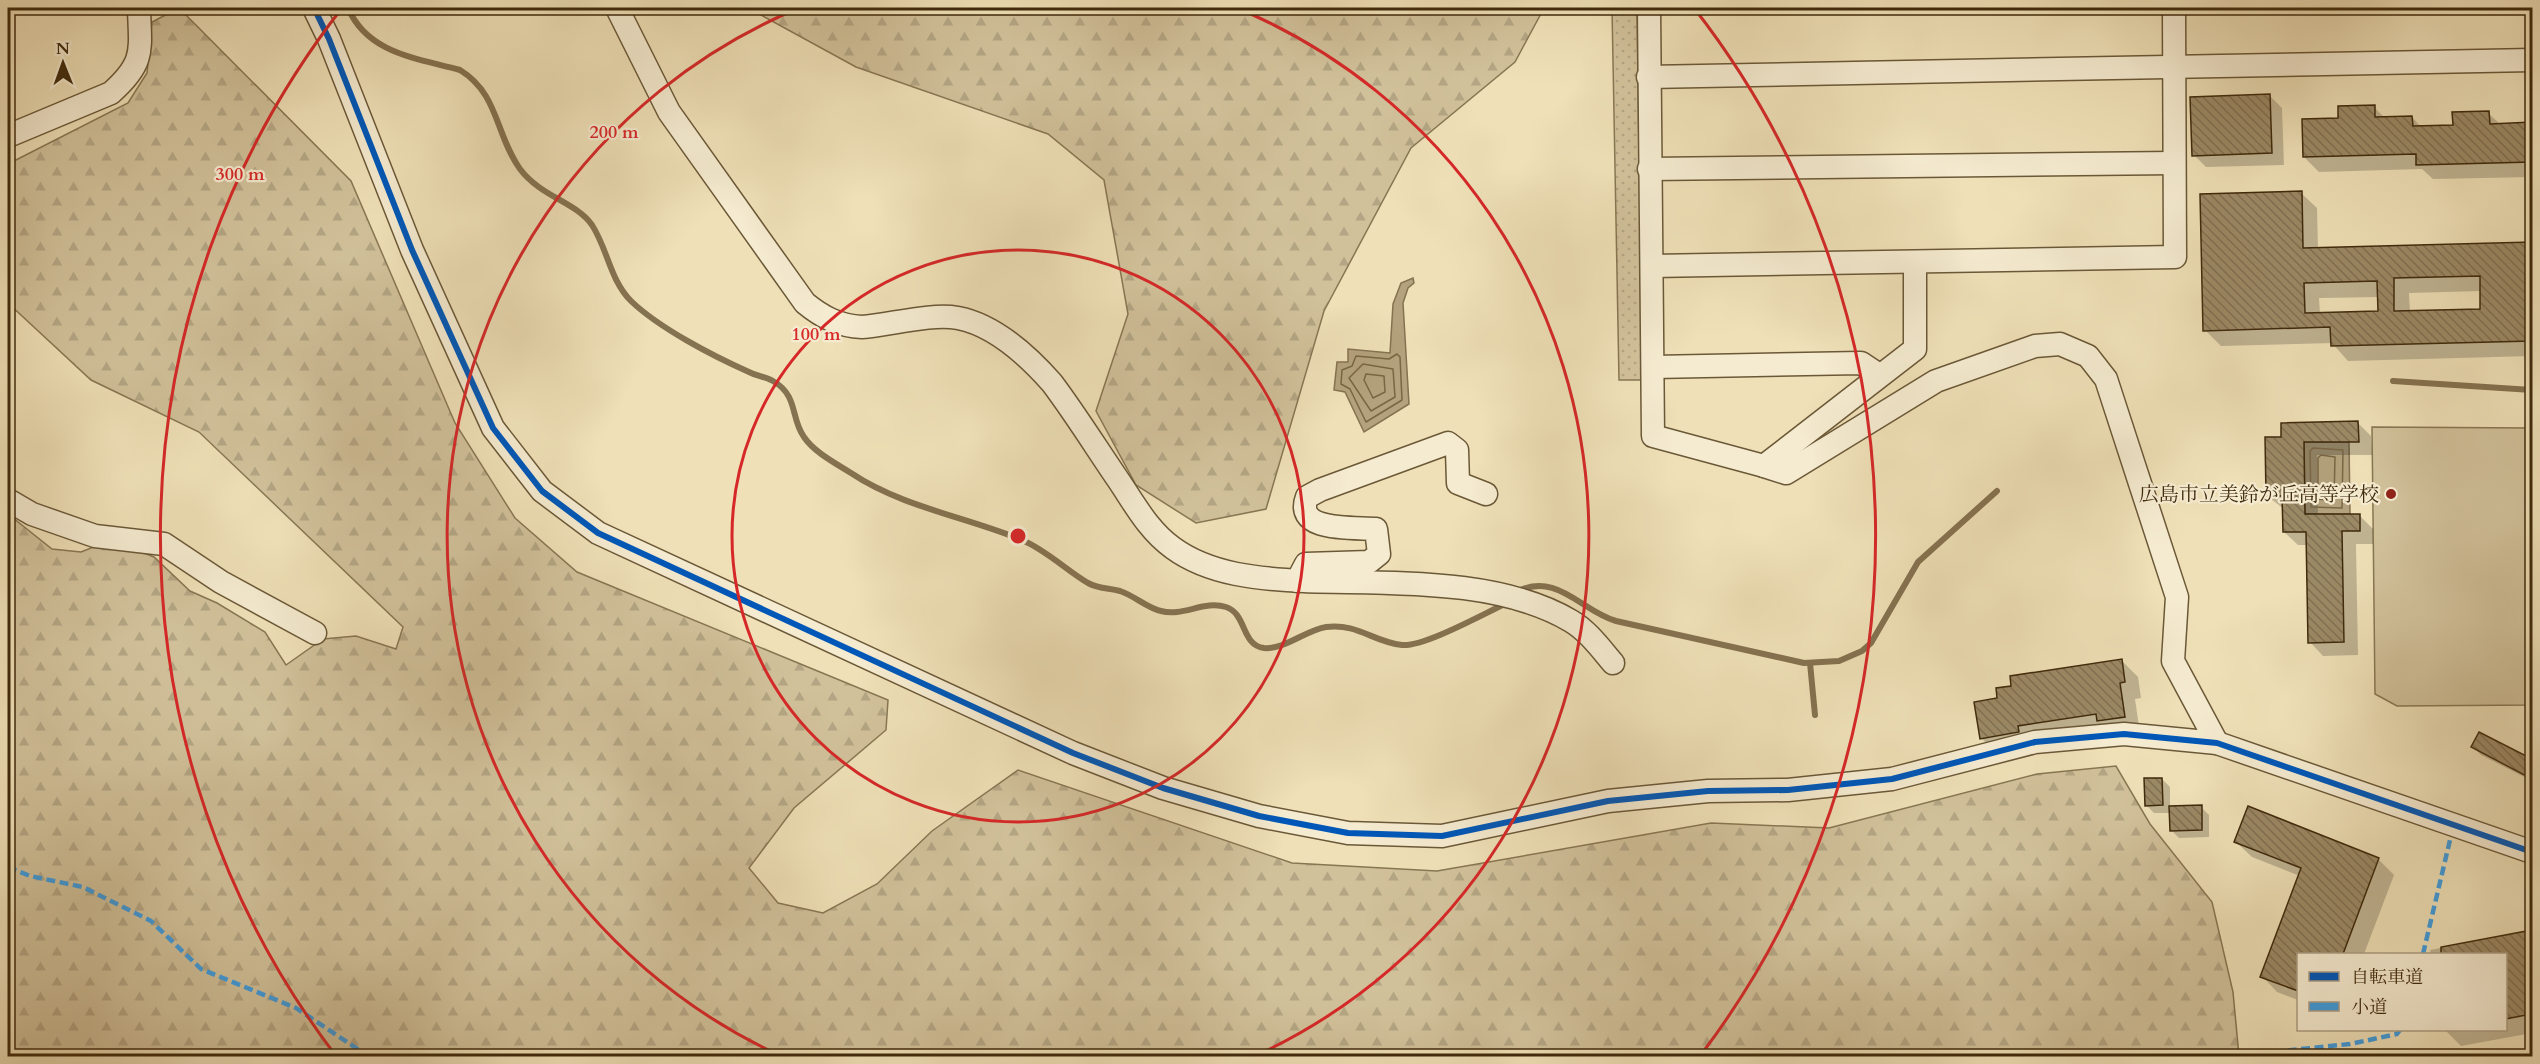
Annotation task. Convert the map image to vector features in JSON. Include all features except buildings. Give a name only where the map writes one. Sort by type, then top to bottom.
[{"type":"street","points":[[8,136],[111,93],[125,81],[139,60],[139,8]]},
{"type":"street","points":[[314,8],[330,39],[412,250],[493,428],[542,491],[598,533],[1073,753],[1163,788],[1259,816],[1348,833],[1442,836],[1608,801],[1708,790],[1788,790],[1892,779],[2035,742],[2124,734],[2217,743],[2532,852]]},
{"type":"street","points":[[617,8],[669,112],[790,285],[813,309],[847,326],[862,327],[951,317],[969,321],[998,335],[1053,383],[1135,507],[1164,541],[1188,556],[1239,575],[1297,581],[1408,585],[1492,593],[1529,603],[1572,621],[1613,663]]},
{"type":"street","points":[[1649,8],[1653,436],[1785,473],[1936,381],[2035,346],[2060,344],[2088,356],[2106,379],[2177,597],[2173,661],[2217,743]]},
{"type":"street","points":[[1652,266],[2175,257],[2174,8]]},
{"type":"street","points":[[1648,77],[2532,60]]},
{"type":"street","points":[[1649,169],[2174,164]]},
{"type":"street","points":[[1764,466],[1915,349],[1915,262]]},
{"type":"street","points":[[1654,367],[1861,363],[1879,375]]},
{"type":"street","points":[[1297,581],[1306,564],[1370,562],[1379,554],[1376,529],[1326,525],[1314,522],[1305,514],[1304,505],[1307,497],[1320,490],[1448,443],[1457,450],[1458,483],[1486,494]]},
{"type":"street","points":[[8,500],[32,514],[95,536],[164,544],[221,582],[315,633]]},
{"type":"green space","points":[[179,8],[351,181],[455,423],[515,518],[577,572],[888,700],[886,730],[794,808],[749,868],[778,903],[823,913],[877,884],[932,831],[1018,770],[1292,863],[1437,871],[1711,823],[1829,828],[2037,774],[2116,766],[2150,824],[2212,902],[2233,992],[2239,1056],[8,1056],[8,514],[52,549],[81,552],[111,540],[154,557],[190,591],[217,603],[265,632],[286,665],[323,639],[356,636],[396,649],[403,627],[199,432],[91,380],[8,303],[8,164],[128,103],[147,73],[152,22]]},
{"type":"green space","points":[[748,8],[1544,8],[1515,62],[1411,148],[1324,311],[1266,509],[1196,523],[1136,485],[1096,411],[1128,314],[1104,180],[1048,134],[856,67]]},
{"type":"green space","points":[[1612,8],[1637,8],[1642,380],[1619,380]]},
{"type":"green space","points":[[2372,427],[2532,428],[2532,705],[2397,706],[2375,694]]},
{"type":"water","points":[[1413,278],[1414,283],[1408,288],[1403,303],[1409,404],[1364,432],[1345,392],[1334,390],[1337,362],[1348,362],[1348,349],[1390,353],[1393,304],[1401,283]]},
{"type":"water","points":[[2304,442],[2349,442],[2350,514],[2305,514]]},
{"type":"waterway","points":[[348,8],[357,23],[381,45],[395,52],[460,70],[473,80],[490,103],[512,156],[520,169],[528,179],[577,210],[592,225],[618,284],[631,301],[687,341],[781,387],[791,400],[800,430],[813,448],[871,485],[891,495],[1022,540],[1088,583],[1120,591],[1156,609],[1177,612],[1218,605],[1226,607],[1238,616],[1251,641],[1264,648],[1279,646],[1326,627],[1347,628],[1392,643],[1412,644],[1438,636],[1505,604]]},
{"type":"waterway","points":[[2393,381],[2532,390]]},
{"type":"waterway","points":[[1516,592],[1544,586],[1556,589],[1616,621],[1804,663],[1839,661],[1862,651],[1871,643],[1918,562],[1997,491]]},
{"type":"waterway","points":[[1810,663],[1815,715]]},
{"type":"marked path","points":[[2423,953],[2450,840]]},
{"type":"marked path","points":[[8,867],[30,876],[83,887],[151,921],[201,969],[296,1008],[368,1056]]},
{"type":"marked path","points":[[2234,1056],[2350,1044],[2397,1034],[2399,1031]]},
{"type":"cycle path","points":[[314,8],[329,39],[412,250],[493,428],[542,491],[598,533],[1073,753],[1163,788],[1259,816],[1348,833],[1442,836],[1608,801],[1708,791],[1788,790],[1892,779],[2035,742],[2124,734],[2217,743],[2532,852]]},
{"type":"place","name":"広島市立美鈴が丘高等学校","points":[[2391,494]]}]
